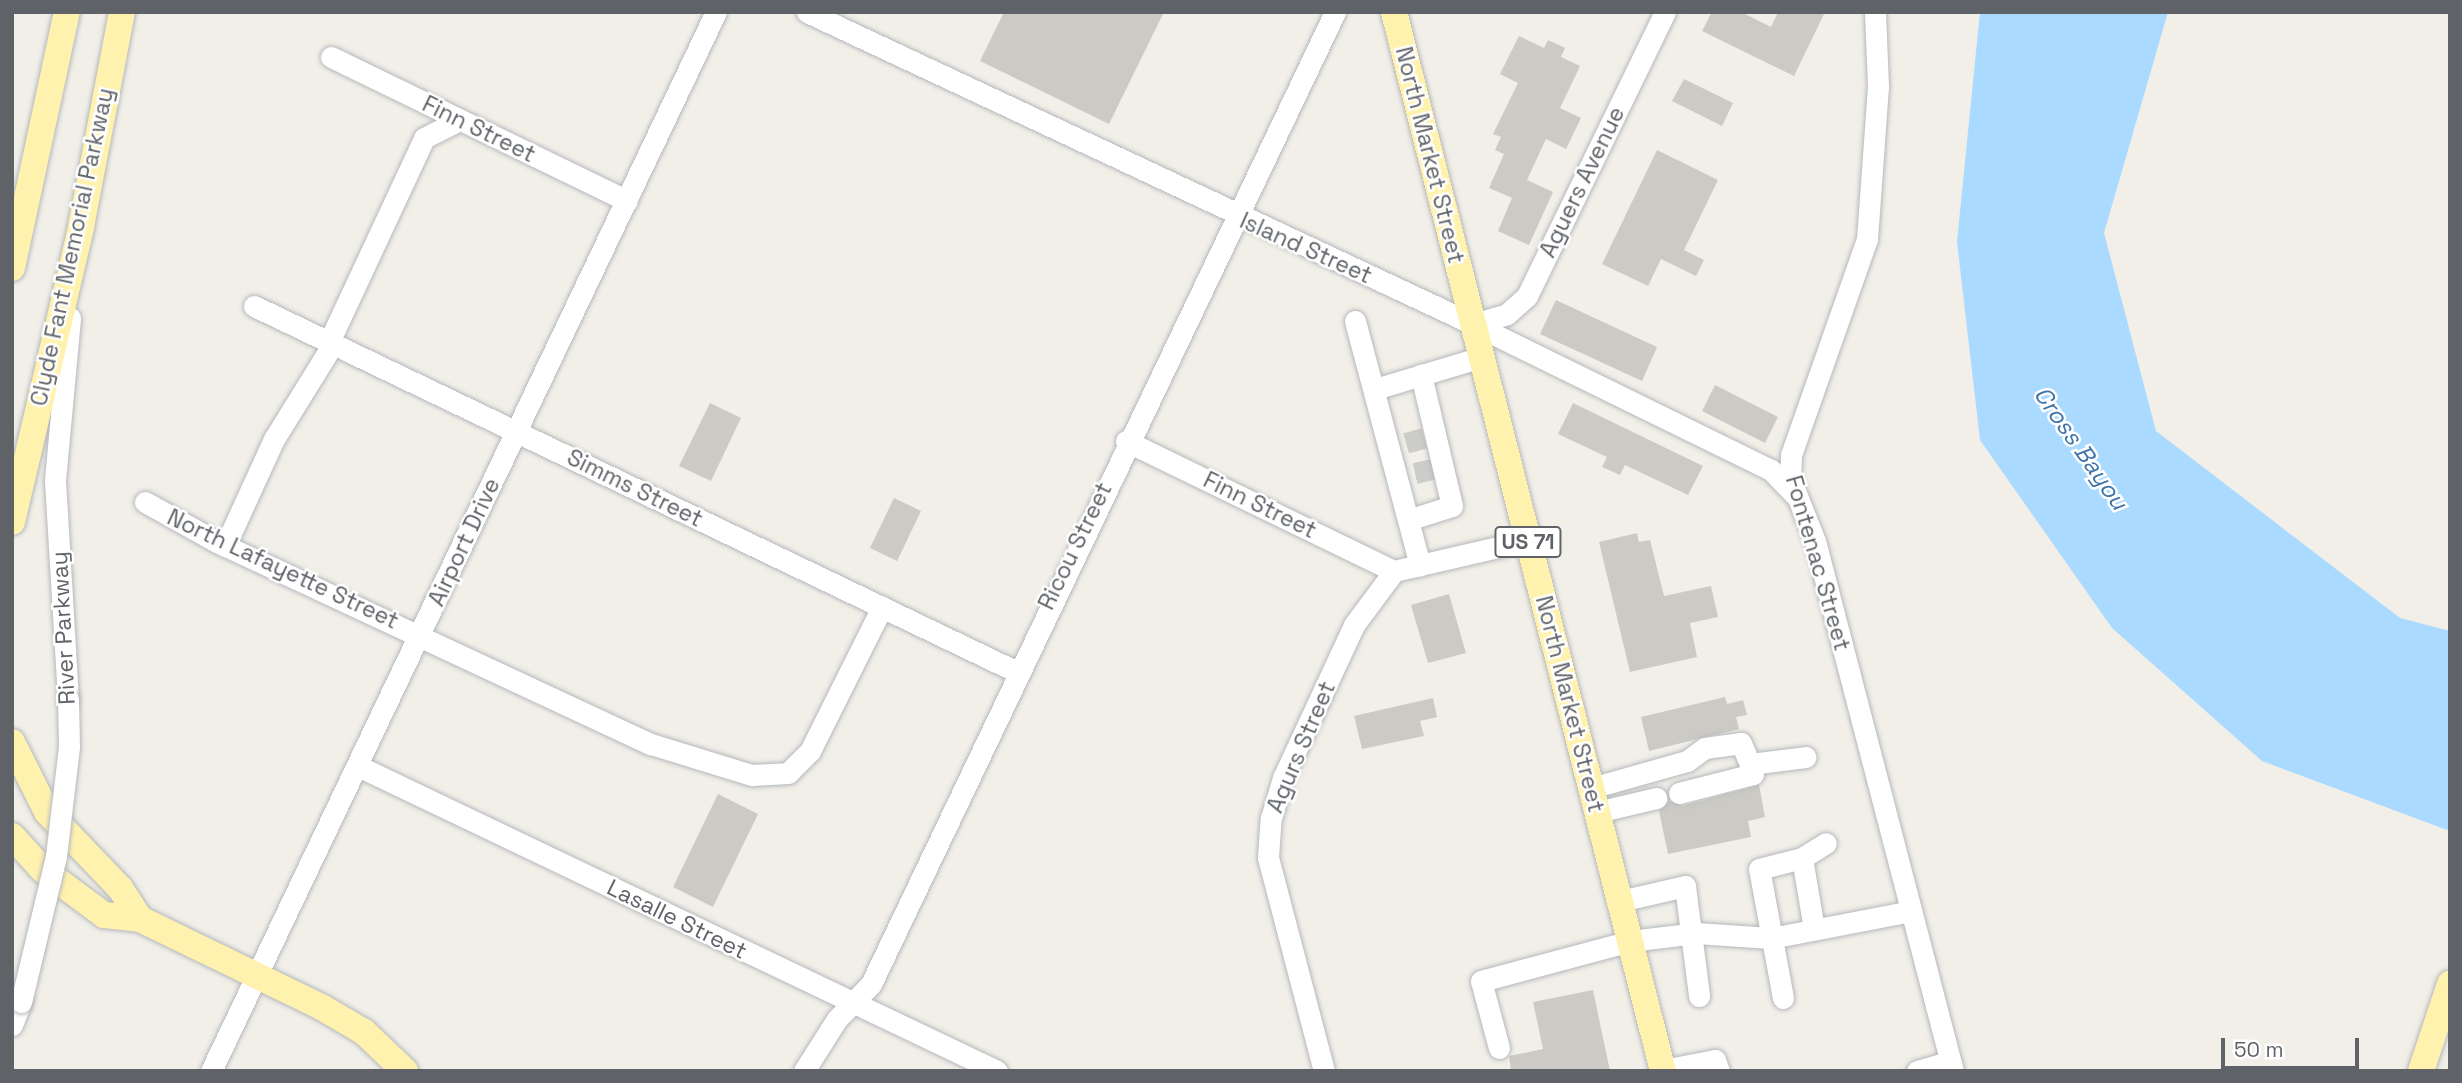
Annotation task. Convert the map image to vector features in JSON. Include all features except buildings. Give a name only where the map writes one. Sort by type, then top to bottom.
[{"type":"main road","points":[[12,268],[67,12]]},
{"type":"main road","name":"Clyde Fant Memorial Parkway","points":[[12,522],[81,226],[122,12]]},
{"type":"main road","name":"North Market Street","points":[[1394,12],[1663,1071]]},
{"type":"main road","points":[[12,743],[47,812],[120,888],[140,919]]},
{"type":"main road","points":[[12,836],[74,896],[104,915],[140,919],[257,975],[364,1032],[405,1071]]},
{"type":"main road","points":[[2421,1071],[2450,984]]},
{"type":"street","name":"Airport Drive","points":[[211,1071],[716,12]]},
{"type":"street","name":"Island Street","points":[[807,12],[1236,216],[1473,324],[1771,470],[1796,496]]},
{"type":"street","name":"Ricou Street","points":[[804,1071],[837,1019],[856,1004],[871,984],[1016,671],[1335,12]]},
{"type":"street","name":"Aguers Avenue","points":[[1473,324],[1507,314],[1527,296],[1665,12]]},
{"type":"street","name":"Fontenac Street","points":[[1875,12],[1878,86],[1867,239],[1791,455],[1796,496],[1815,541],[1952,1066]]},
{"type":"street","name":"Finn Street","points":[[331,57],[627,201]]},
{"type":"street","points":[[225,546],[280,427],[331,343],[424,138],[459,120]]},
{"type":"street","name":"River Parkway","points":[[12,1025],[21,1002],[56,856],[69,747],[55,480],[81,226]]},
{"type":"street","name":"Simms Street","points":[[254,306],[1016,671]]},
{"type":"street","points":[[1355,321],[1375,389],[1414,441],[1422,471],[1408,520],[1420,566]]},
{"type":"street","points":[[1375,389],[1482,357]]},
{"type":"street","points":[[1408,520],[1452,506],[1422,471],[1414,441],[1421,375]]},
{"type":"street","name":"Finn Street","points":[[1126,441],[1394,571]]},
{"type":"street","name":"North Lafayette Street","points":[[145,502],[225,546],[421,634],[651,744],[717,768],[788,773],[810,751],[882,607]]},
{"type":"street","points":[[1394,571],[1528,540]]},
{"type":"street","name":"Agurs Street","points":[[1324,1071],[1272,880],[1270,818],[1354,625],[1394,571]]},
{"type":"street","points":[[1594,800],[1687,761],[1704,748],[1741,743],[1753,774],[1679,793]]},
{"type":"street","points":[[1750,764],[1807,757]]},
{"type":"street","name":"Lasalle Street","points":[[358,766],[856,1004],[982,1068]]},
{"type":"street","points":[[1594,800],[1656,798]]},
{"type":"street","points":[[1783,998],[1759,869],[1802,858],[1826,843]]},
{"type":"street","points":[[1802,858],[1814,929]]},
{"type":"street","points":[[1620,901],[1685,886],[1696,933],[1699,996]]},
{"type":"street","points":[[1499,1048],[1480,981],[1630,941],[1696,933],[1771,938],[1911,911]]},
{"type":"street","points":[[1663,1071],[1715,1060],[1719,1071]]},
{"type":"street","points":[[1917,1071],[1952,1066]]},
{"type":"water","name":"Cross Bayou","points":[[1980,12],[2168,12],[2104,233],[2156,431],[2400,618],[2450,631],[2450,831],[2262,761],[2112,628],[1980,440],[1957,242]]},
{"type":"tunnel","points":[[1406,443],[1424,438]]},
{"type":"tunnel","points":[[1415,473],[1433,469]]}]
